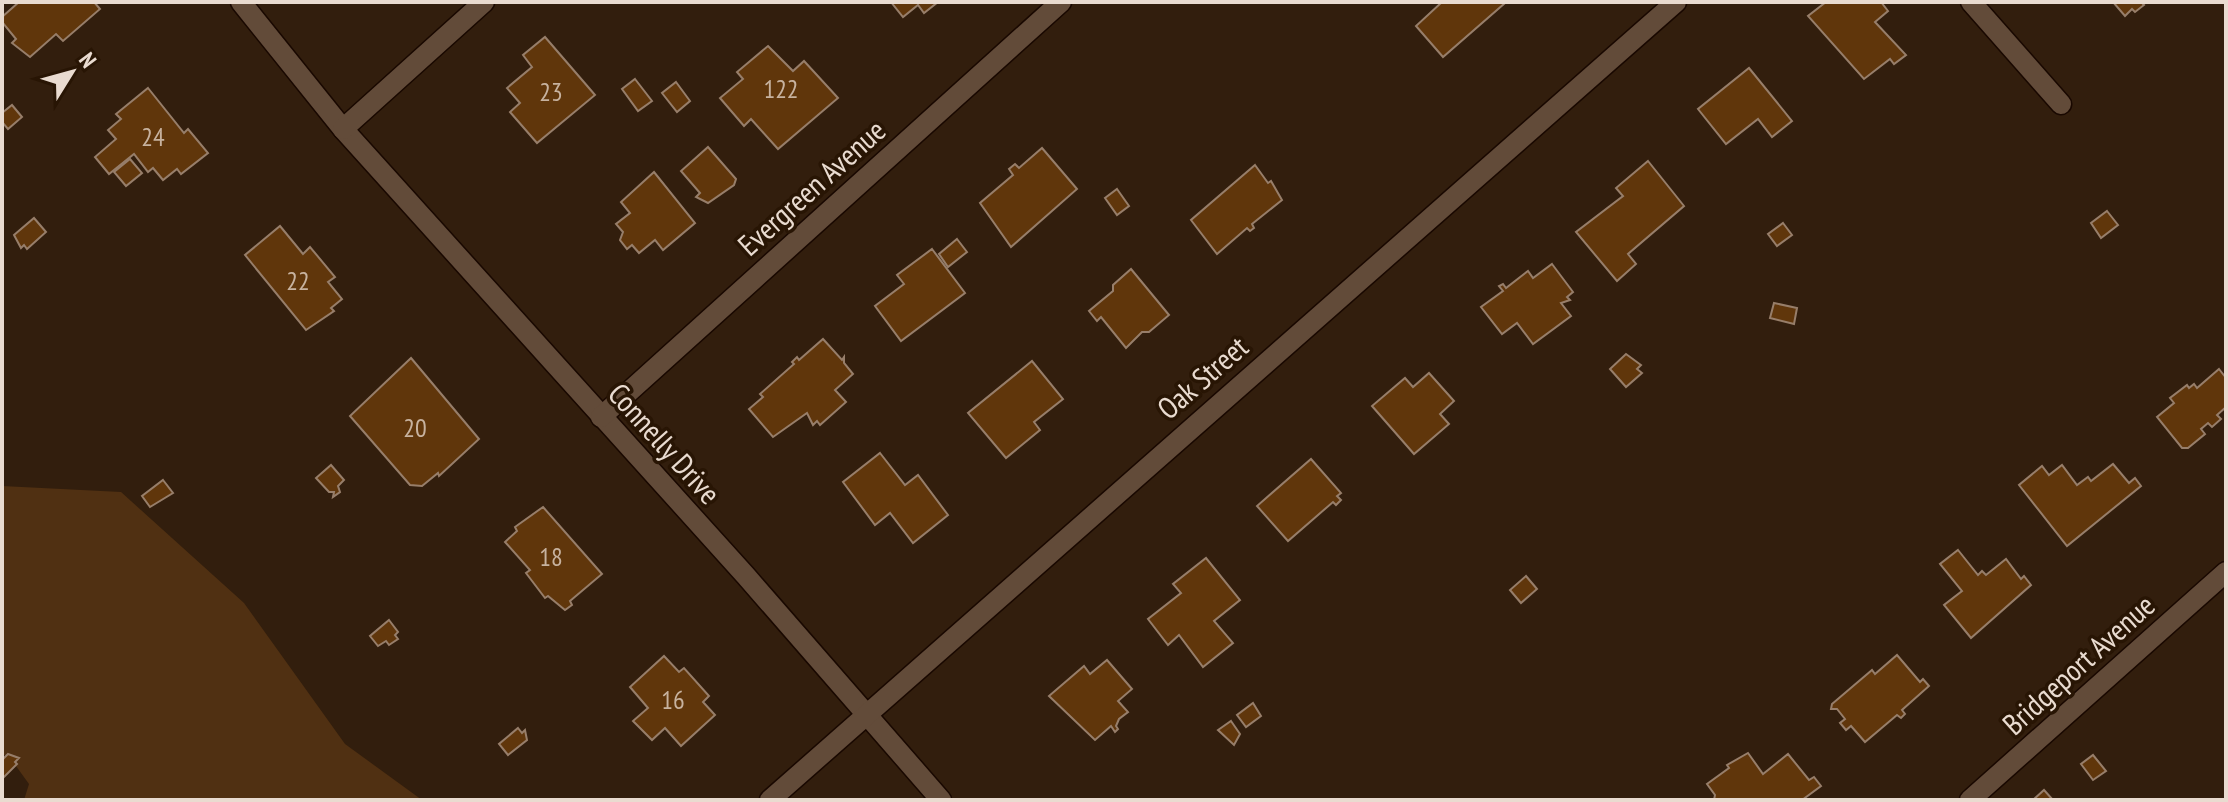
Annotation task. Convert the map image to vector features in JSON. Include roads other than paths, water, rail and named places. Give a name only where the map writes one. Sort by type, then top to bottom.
[{"type":"street","name":"Connelly Drive","points":[[241,2],[343,129],[746,576],[863,715],[941,800]]},
{"type":"street","points":[[343,129],[484,2]]},
{"type":"street","name":"Evergreen Avenue","points":[[601,417],[1061,2]]},
{"type":"street","name":"Oak Street","points":[[770,800],[1676,2]]},
{"type":"street","points":[[1971,2],[2061,104]]},
{"type":"street","name":"Bridgeport Avenue","points":[[1970,800],[2226,572]]}]
